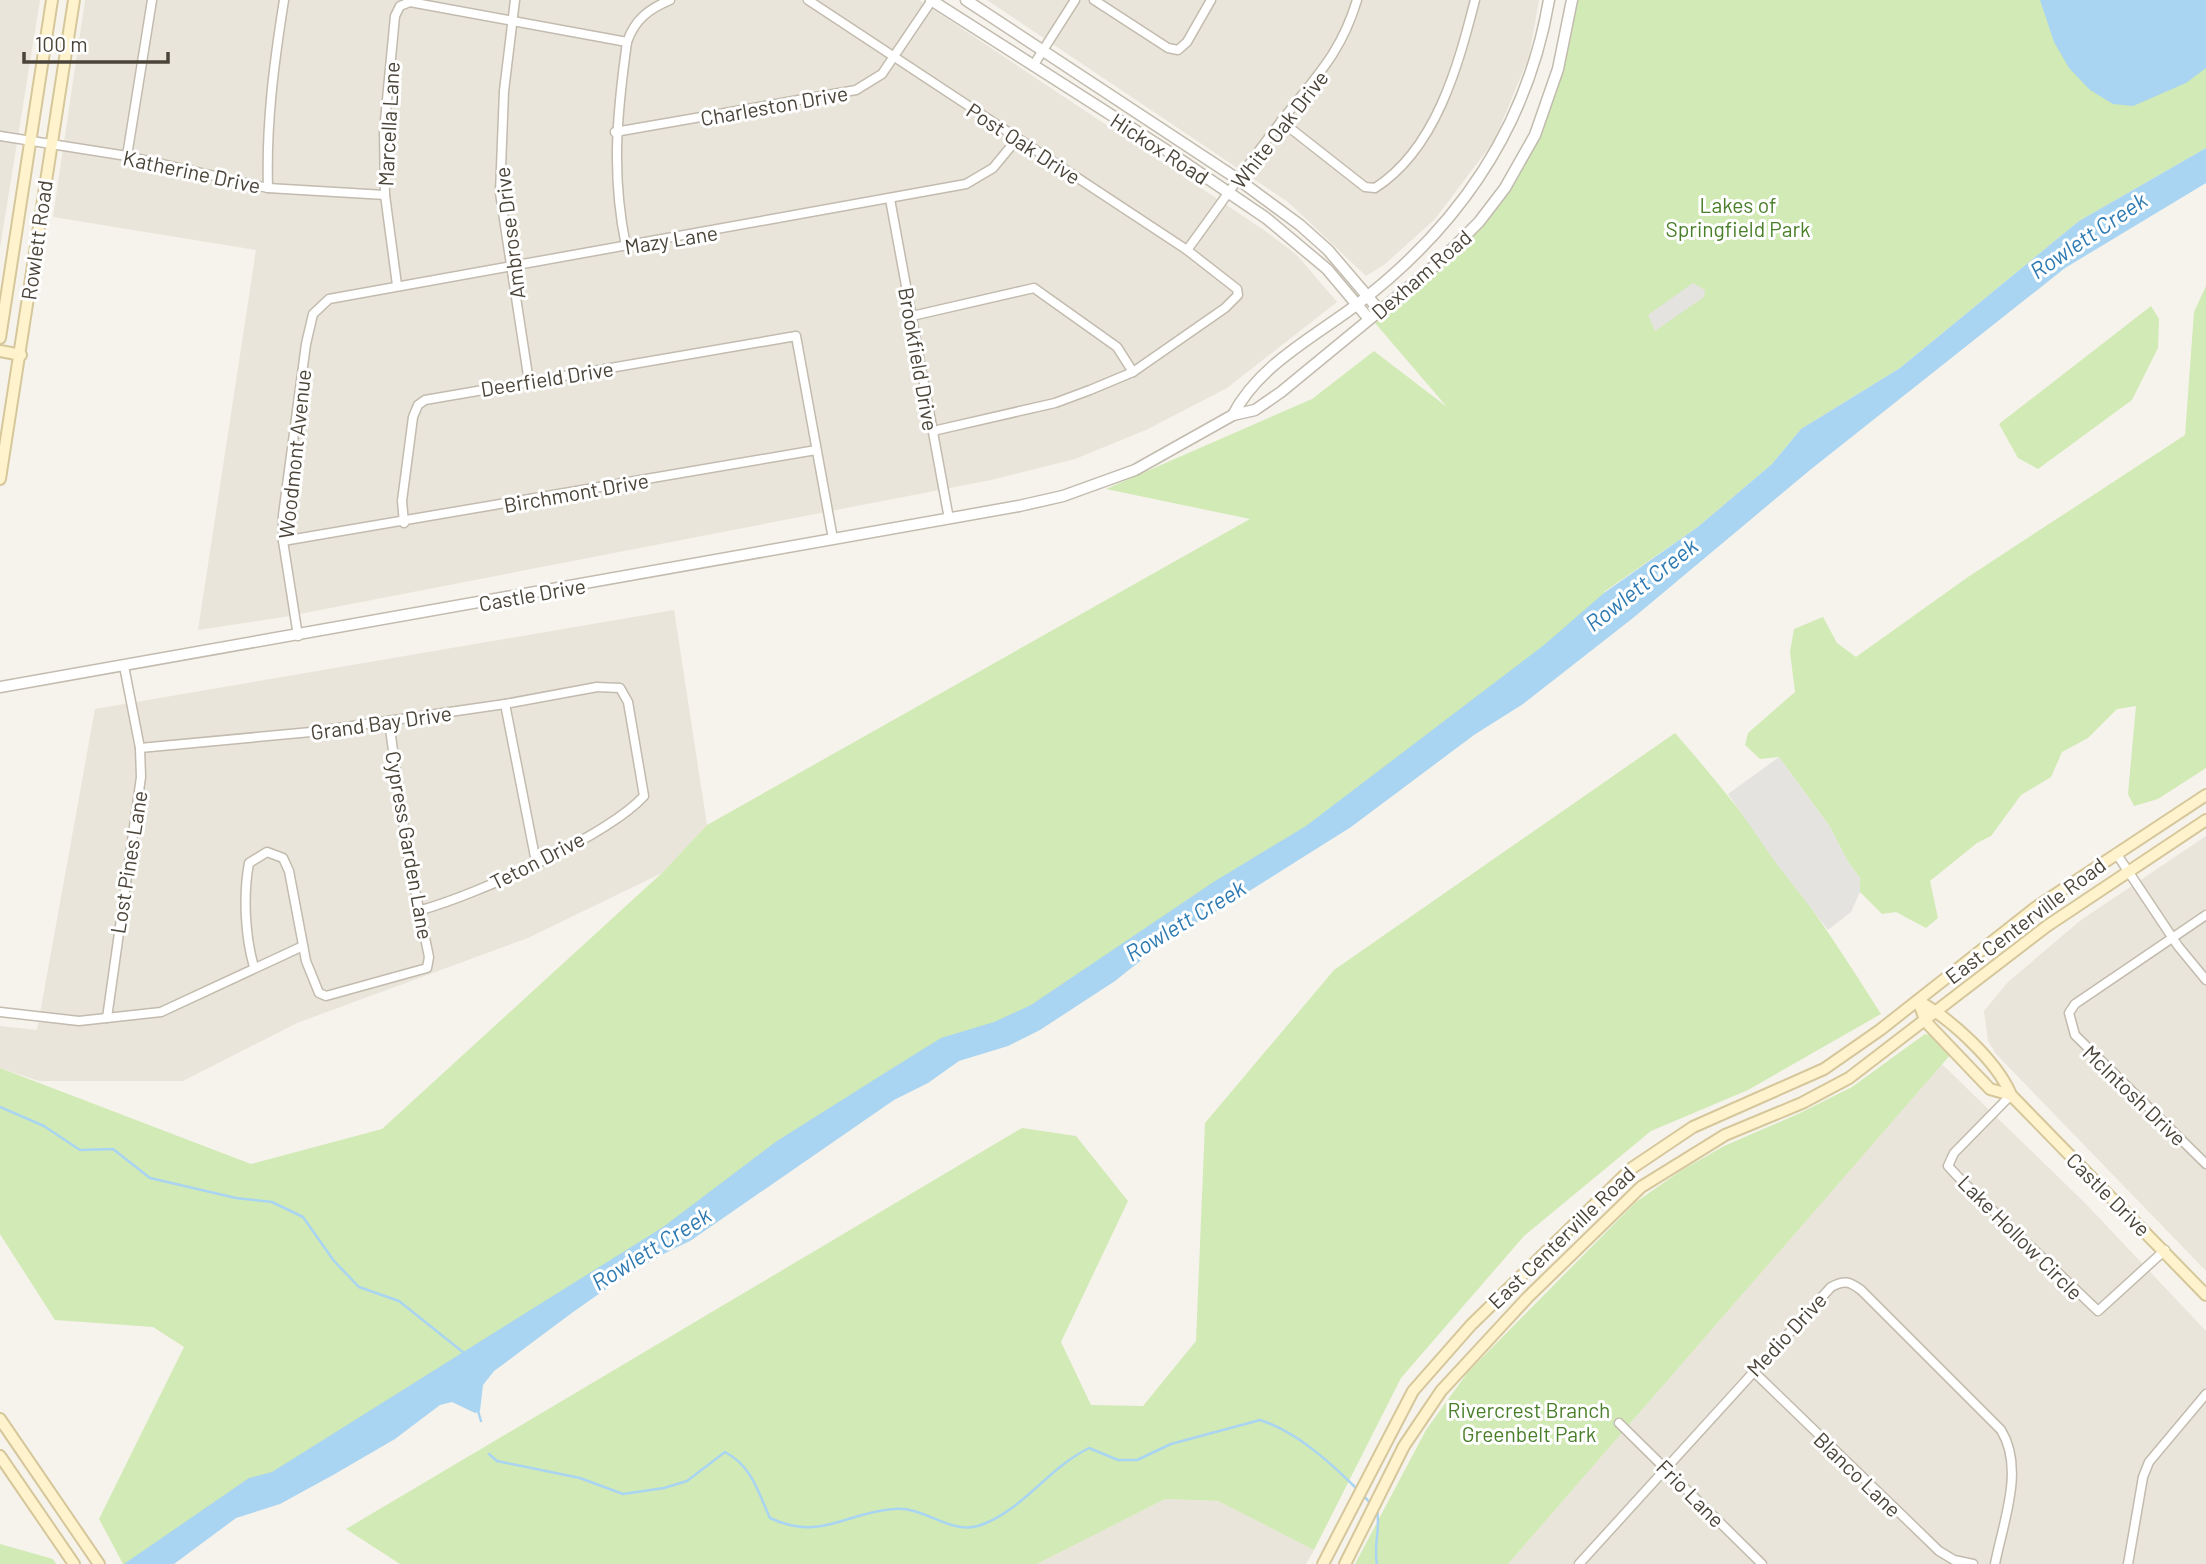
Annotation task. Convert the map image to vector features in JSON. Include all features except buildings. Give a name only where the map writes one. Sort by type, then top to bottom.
[{"type":"main road","name":"Rowlett Road","points":[[0,338],[52,0]]},
{"type":"main road","name":"Rowlett Road","points":[[0,479],[74,0]]},
{"type":"main road","points":[[0,351],[21,355]]},
{"type":"main road","name":"East Centerville Road","points":[[1323,1564],[1413,1391],[1471,1325],[1632,1167],[1693,1127],[1825,1069],[2035,908],[2206,795]]},
{"type":"main road","name":"East Centerville Road","points":[[1347,1560],[1404,1446],[1458,1370],[1576,1249],[1641,1187],[1725,1135],[1828,1091],[1870,1064],[2047,926],[2206,820]]},
{"type":"main road","name":"Castle Drive","points":[[1918,1000],[1938,1012],[2003,1076],[2011,1095],[2206,1295]]},
{"type":"main road","name":"Castle Drive","points":[[1918,1000],[1926,1022],[1990,1090],[2011,1095]]},
{"type":"main road","points":[[0,1419],[99,1564]]},
{"type":"main road","points":[[0,1456],[74,1564]]},
{"type":"street","points":[[127,156],[152,0]]},
{"type":"street","points":[[268,188],[268,113],[284,0]]},
{"type":"street","name":"Ambrose Drive","points":[[515,0],[499,161],[511,266],[529,382]]},
{"type":"street","points":[[625,246],[618,208],[615,132],[627,42],[633,25],[656,6],[670,0]]},
{"type":"street","name":"Post Oak Drive","points":[[808,0],[894,60],[1187,250],[1237,289],[1238,295],[1225,308],[1133,372]]},
{"type":"street","name":"Charleston Drive","points":[[615,132],[842,94],[869,84],[894,60],[932,0]]},
{"type":"street","name":"Hickox Road","points":[[932,0],[1229,193],[1296,240],[1327,269],[1369,320]]},
{"type":"street","name":"Hickox Road","points":[[967,0],[1239,180],[1328,250],[1380,311]]},
{"type":"street","points":[[1033,66],[1075,0]]},
{"type":"street","points":[[1094,0],[1168,48],[1183,48],[1211,0]]},
{"type":"street","name":"White Oak Drive","points":[[1187,250],[1280,121],[1328,66],[1351,19],[1357,0]]},
{"type":"street","points":[[1280,121],[1365,187],[1375,188],[1411,154],[1439,110],[1461,56],[1475,0]]},
{"type":"street","name":"Dexham Road","points":[[1233,415],[1258,378],[1397,273],[1439,229],[1485,172],[1525,94],[1549,0]]},
{"type":"street","name":"Dexham Road","points":[[1063,496],[1135,470],[1233,415],[1255,410],[1281,392],[1438,264],[1479,222],[1504,188],[1535,135],[1558,69],[1572,0]]},
{"type":"street","name":"Marcella Lane","points":[[397,285],[385,195],[385,118],[395,16],[400,6],[410,2],[513,19]]},
{"type":"street","points":[[513,19],[627,42]]},
{"type":"street","name":"Katherine Drive","points":[[0,136],[127,156],[268,188],[385,195]]},
{"type":"street","name":"Mazy Lane","points":[[313,314],[329,299],[397,285],[966,184],[993,167],[1017,139]]},
{"type":"street","name":"Brookfield Drive","points":[[890,199],[949,519]]},
{"type":"street","points":[[912,316],[1034,288],[1117,347],[1133,372],[1055,403],[933,431]]},
{"type":"street","name":"Woodmont Avenue","points":[[298,636],[283,541],[290,449],[313,314]]},
{"type":"street","name":"Deerfield Drive","points":[[404,523],[404,474],[412,417],[418,405],[443,395],[796,336],[816,450]]},
{"type":"street","points":[[816,450],[833,539]]},
{"type":"street","name":"Birchmont Drive","points":[[283,541],[404,523],[816,450]]},
{"type":"street","name":"Castle Drive","points":[[0,687],[298,636],[949,519],[1063,496]]},
{"type":"street","name":"Lost Pines Lane","points":[[107,1018],[139,803],[140,748],[124,666]]},
{"type":"street","name":"Grand Bay Drive","points":[[140,748],[389,722],[597,687],[620,688],[628,702],[644,796]]},
{"type":"street","points":[[505,704],[536,862]]},
{"type":"street","name":"Cypress Garden Lane","points":[[303,946],[314,986],[319,993],[326,996],[427,968],[429,957],[408,856],[389,722]]},
{"type":"street","name":"Teton Drive","points":[[421,910],[452,902],[536,862],[606,825],[644,796]]},
{"type":"street","points":[[0,1012],[79,1021],[146,1015],[176,1007],[254,967],[303,946],[289,871],[283,859],[267,852],[249,863],[247,874],[248,928],[254,967]]},
{"type":"street","points":[[2116,853],[2172,937],[2206,980]]},
{"type":"street","points":[[2172,937],[2206,915]]},
{"type":"street","name":"McIntosh Drive","points":[[2172,937],[2075,1004],[2069,1013],[2069,1023],[2075,1035],[2206,1164]]},
{"type":"street","name":"Lake Hollow Circle","points":[[2011,1095],[1954,1153],[1948,1166],[1962,1181],[2098,1311],[2165,1250]]},
{"type":"street","name":"Medio Drive","points":[[1579,1564],[1752,1370],[1831,1287],[1847,1282],[1861,1290],[2001,1430],[2010,1444],[2013,1470],[1995,1564]]},
{"type":"street","name":"Blanco Lane","points":[[1752,1370],[1939,1551],[1954,1560],[1973,1564]]},
{"type":"street","points":[[2128,1564],[2143,1477],[2149,1462],[2206,1394]]},
{"type":"street","name":"Frio Lane","points":[[1619,1423],[1762,1564]]},
{"type":"shaded area","points":[[0,0],[40,0],[0,248]]},
{"type":"shaded area","points":[[85,0],[919,0],[1264,230],[1297,255],[1337,302],[1227,388],[1146,430],[1075,459],[991,480],[284,617],[198,630],[256,250],[53,217]]},
{"type":"shaded area","points":[[987,0],[1539,0],[1529,57],[1494,141],[1435,219],[1384,265],[1366,276],[1288,202]]},
{"type":"shaded area","points":[[1693,283],[1705,290],[1704,297],[1655,331],[1648,315]]},
{"type":"shaded area","points":[[674,610],[707,825],[662,873],[528,938],[297,1023],[183,1081],[39,1081],[0,1068],[0,1026],[37,1030],[95,709]]},
{"type":"shaded area","points":[[1779,757],[1830,827],[1848,862],[1860,878],[1860,892],[1851,912],[1828,930],[1776,863],[1728,794]]},
{"type":"shaded area","points":[[2206,836],[2206,1271],[1996,1054],[1988,1041],[1984,1011],[2008,982],[2081,920]]},
{"type":"shaded area","points":[[1942,1064],[2086,1204],[2206,1331],[2206,1564],[1508,1564]]},
{"type":"shaded area","points":[[1165,1499],[1218,1501],[1314,1550],[1306,1564],[1037,1564]]},
{"type":"green space","name":"Lakes of Springfield Park","points":[[1577,0],[2206,0],[2206,148],[2079,221],[1900,368],[1801,429],[1772,464],[1699,526],[1604,592],[1609,598],[1223,903],[936,1060],[707,1218],[139,1564],[123,1564],[99,1519],[184,1347],[153,1327],[55,1320],[0,1234],[0,1068],[251,1164],[382,1129],[662,873],[707,825],[1250,519],[1106,489],[1312,399],[1374,351],[1447,407],[1375,323],[1456,253],[1501,197],[1519,167],[1549,103]]},
{"type":"green space","points":[[2206,286],[2206,768],[2158,799],[2134,806],[2128,794],[2136,706],[2117,709],[2088,738],[2062,752],[2051,777],[2021,795],[1991,836],[1977,843],[1930,881],[1938,918],[1926,928],[1896,912],[1882,914],[1860,892],[1860,878],[1848,862],[1830,827],[1779,757],[1760,759],[1745,745],[1748,733],[1795,692],[1790,652],[1794,629],[1823,617],[1837,643],[1856,657],[1968,577],[2185,435],[2194,312]]},
{"type":"green space","points":[[2151,306],[2159,319],[2158,348],[2132,400],[2038,469],[2018,458],[1999,424]]},
{"type":"green space","points":[[1675,733],[1784,869],[1881,1014],[1748,1090],[1651,1131],[1524,1236],[1401,1378],[1314,1550],[1218,1501],[1165,1499],[1037,1564],[400,1564],[346,1529],[1022,1128],[1076,1136],[1128,1201],[1061,1342],[1091,1405],[1143,1406],[1196,1341],[1205,1123],[1334,970]]},
{"type":"green space","name":"Rivercrest Branch Greenbelt Park","points":[[1925,1034],[1932,1036],[1951,1054],[1508,1564],[1355,1564],[1426,1430],[1468,1372],[1636,1202],[1682,1170],[1724,1146],[1852,1087]]},
{"type":"green space","points":[[0,1544],[53,1559],[56,1564],[0,1564]]},
{"type":"water","points":[[2040,0],[2206,0],[2206,68],[2186,83],[2133,106],[2113,104],[2090,90],[2069,68],[2054,42]]},
{"type":"water","name":"Rowlett Creek","points":[[2206,148],[2206,183],[2065,268],[1810,470],[1633,618],[1523,704],[1474,735],[1351,827],[1224,907],[1169,938],[1115,981],[1040,1030],[1008,1046],[959,1061],[928,1083],[894,1100],[690,1241],[613,1284],[494,1371],[483,1385],[480,1411],[475,1413],[452,1402],[440,1405],[395,1439],[333,1475],[280,1504],[236,1518],[174,1564],[124,1564],[249,1478],[272,1472],[663,1227],[777,1141],[880,1076],[941,1038],[994,1022],[1031,1005],[1215,881],[1306,826],[1544,645],[1604,593],[1699,526],[1772,464],[1801,429],[1900,368],[2079,221]]},
{"type":"waterway","points":[[0,1107],[44,1126],[80,1150],[113,1149],[150,1178],[236,1198],[272,1202],[303,1217],[334,1261],[359,1287],[399,1301],[464,1353]]},
{"type":"waterway","points":[[478,1411],[481,1421]]},
{"type":"waterway","points":[[489,1454],[497,1461],[580,1478],[623,1494],[664,1488],[687,1481],[725,1452],[748,1472],[770,1518],[788,1525],[819,1526],[877,1511],[906,1509],[951,1525],[974,1527],[1014,1507],[1062,1466],[1089,1448],[1118,1460],[1137,1460],[1171,1444],[1260,1420],[1300,1440],[1358,1490]]},
{"type":"waterway","points":[[1362,1494],[1372,1505]]},
{"type":"waterway","points":[[1377,1510],[1377,1564]]}]
